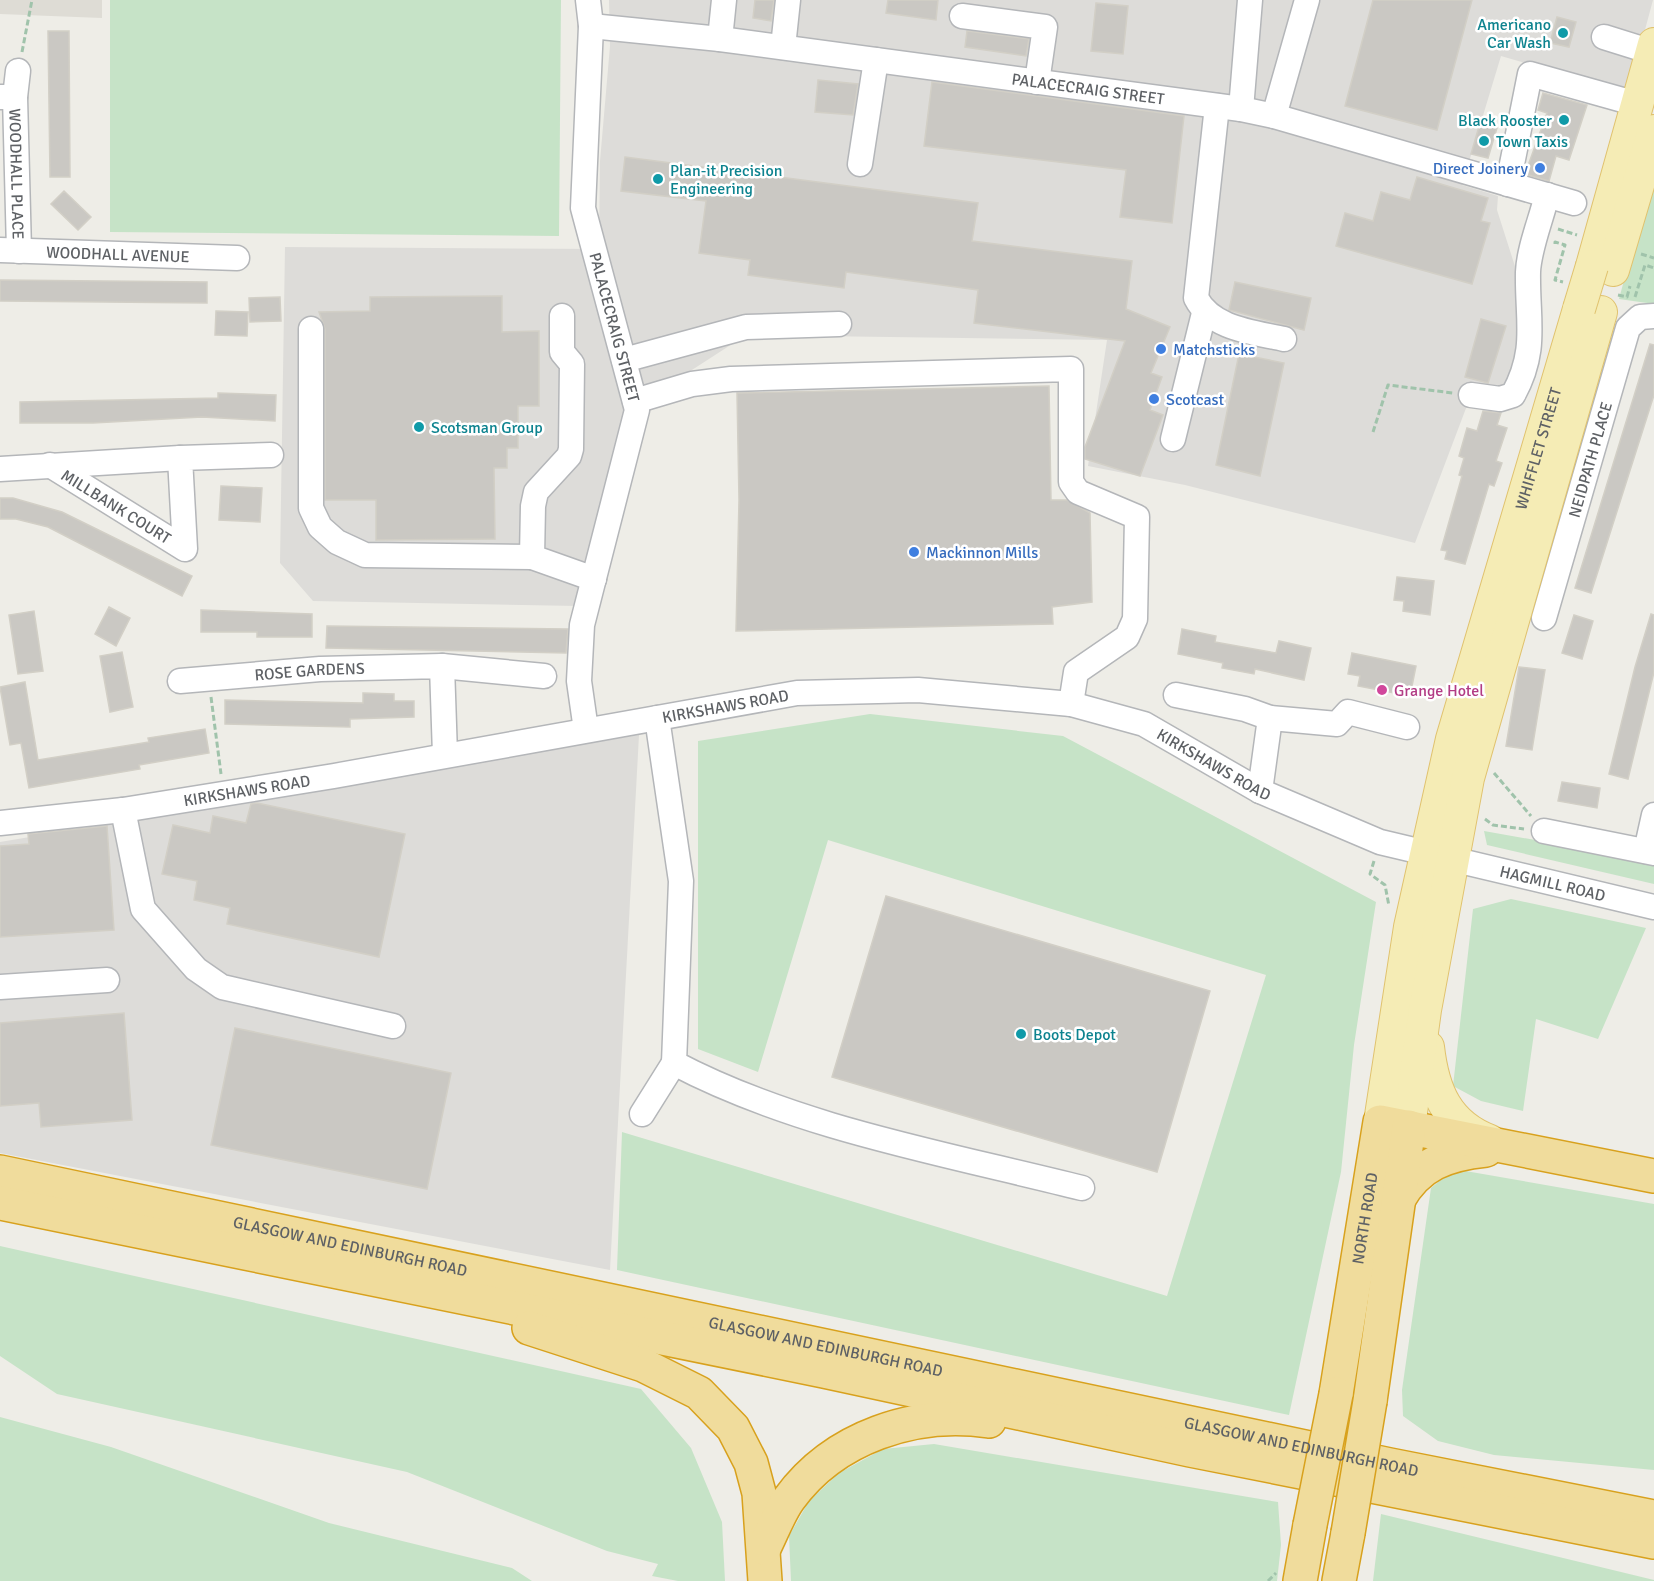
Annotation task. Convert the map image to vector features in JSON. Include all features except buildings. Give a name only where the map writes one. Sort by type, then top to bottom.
[{"type":"highway","points":[[1395,1125],[1654,1176]]},
{"type":"highway","name":"NORTH ROAD","points":[[1339,1581],[1370,1401],[1397,1204],[1395,1125]]},
{"type":"highway","name":"NORTH ROAD","points":[[1300,1581],[1336,1394],[1395,1125]]},
{"type":"highway","points":[[1397,1204],[1410,1182],[1436,1161],[1457,1153],[1506,1148]]},
{"type":"highway","name":"GLASGOW AND EDINBURGH ROAD","points":[[0,1172],[1390,1465],[1654,1517]]},
{"type":"highway","name":"GLASGOW AND EDINBURGH ROAD","points":[[0,1203],[370,1277],[1190,1450],[1654,1542]]},
{"type":"highway","points":[[370,1277],[643,1365],[699,1393],[733,1428],[751,1463],[759,1493],[765,1581]]},
{"type":"highway","points":[[764,1548],[789,1500],[828,1458],[873,1433],[913,1423],[972,1418],[1190,1450]]},
{"type":"highway","points":[[1390,1465],[1654,1495]]},
{"type":"main road","name":"WHIFFLET STREET","points":[[1438,856],[1452,739],[1608,284],[1637,104],[1653,48]]},
{"type":"main road","name":"WHIFFLET STREET","points":[[1438,856],[1475,749],[1654,131]]},
{"type":"main road","name":"NORTH ROAD","points":[[1395,1125],[1425,1010],[1438,856]]},
{"type":"main road","name":"NORTH ROAD","points":[[1395,1125],[1410,927],[1438,856]]},
{"type":"main road","points":[[1425,1010],[1431,1069],[1443,1105],[1467,1131],[1506,1148]]},
{"type":"street","points":[[720,39],[724,0]]},
{"type":"street","points":[[783,47],[788,0]]},
{"type":"street","points":[[1241,109],[1250,0]]},
{"type":"street","points":[[1274,116],[1307,0]]},
{"type":"street","name":"PALACECRAIG STREET","points":[[586,730],[579,681],[582,625],[637,410],[583,208],[589,10],[720,39],[1241,109],[1274,116],[1575,203]]},
{"type":"street","points":[[962,16],[1045,27],[1037,82]]},
{"type":"street","points":[[1604,37],[1653,48]]},
{"type":"street","points":[[860,164],[876,60]]},
{"type":"street","name":"WOODHALL PLACE","points":[[9,251],[8,97],[18,71]]},
{"type":"street","points":[[1508,184],[1530,74],[1637,104]]},
{"type":"street","points":[[1217,106],[1196,298],[1204,313],[1216,321],[1284,339]]},
{"type":"street","points":[[1472,395],[1500,399],[1513,395],[1524,375],[1532,323],[1528,271],[1547,195]]},
{"type":"street","name":"WOODHALL AVENUE","points":[[9,251],[237,258]]},
{"type":"street","points":[[1173,439],[1204,313]]},
{"type":"street","points":[[532,556],[533,506],[536,492],[569,456],[571,449],[572,364],[562,352],[562,316]]},
{"type":"street","name":"NEIDPATH PLACE","points":[[1544,618],[1628,328],[1640,317],[1653,316]]},
{"type":"street","points":[[624,360],[747,327],[839,324]]},
{"type":"street","points":[[311,329],[311,508],[320,527],[337,542],[365,555],[532,556],[594,579]]},
{"type":"street","points":[[635,400],[692,384],[731,379],[1071,369],[1071,482],[1078,492],[1137,518],[1135,619],[1127,637],[1076,672],[1071,704]]},
{"type":"street","name":"MILLBANK COURT","points":[[50,465],[271,455]]},
{"type":"street","name":"MILLBANK COURT","points":[[50,465],[185,549],[180,458]]},
{"type":"street","points":[[0,468],[50,465]]},
{"type":"street","points":[[442,666],[445,755]]},
{"type":"street","name":"ROSE GARDENS","points":[[180,681],[320,669],[442,666],[544,676]]},
{"type":"street","name":"KIRKSHAWS ROAD","points":[[0,823],[123,810],[334,776],[797,693],[918,690],[1071,704],[1144,724],[1260,791],[1380,842],[1438,856]]},
{"type":"street","points":[[1176,695],[1245,709],[1270,718],[1337,724],[1348,712],[1407,727]]},
{"type":"street","points":[[642,1114],[674,1063],[681,881],[657,718]]},
{"type":"street","points":[[1260,791],[1270,718]]},
{"type":"street","points":[[123,810],[143,909],[196,969],[222,987],[393,1026]]},
{"type":"street","points":[[1544,831],[1650,852],[1654,814]]},
{"type":"street","name":"HAGMILL ROAD","points":[[1438,856],[1500,873],[1654,907]]},
{"type":"street","points":[[0,987],[107,980]]},
{"type":"street","points":[[674,1063],[718,1086],[825,1123],[1082,1188]]},
{"type":"path","points":[[18,71],[32,0]]},
{"type":"path","points":[[1553,250],[1555,242],[1565,245],[1555,280],[1563,282]]},
{"type":"path","points":[[1608,284],[1654,258]]},
{"type":"path","points":[[1608,284],[1635,299],[1645,265],[1654,268]]},
{"type":"path","points":[[1373,432],[1388,385],[1472,395]]},
{"type":"path","points":[[209,679],[223,794]]},
{"type":"path","points":[[1475,749],[1544,831]]},
{"type":"path","points":[[1483,816],[1493,825],[1544,831]]},
{"type":"shaded area","points":[[0,0],[102,0],[102,18],[0,14]]},
{"type":"shaded area","points":[[609,0],[1653,0],[1628,93],[1501,56],[1462,185],[1498,196],[1497,210],[1527,304],[1507,406],[1471,395],[1415,543],[1185,485],[1088,466],[1107,340],[746,335],[627,412],[578,606],[313,601],[280,563],[285,247],[599,249],[600,161],[610,46]]},
{"type":"shaded area","points":[[639,735],[610,1270],[0,1153],[0,842]]},
{"type":"green space","points":[[110,0],[561,0],[559,236],[110,232]]},
{"type":"green space","points":[[1650,184],[1654,184],[1654,304],[1619,299]]},
{"type":"green space","points":[[870,714],[1063,736],[1376,902],[1354,1045],[1341,1172],[1289,1415],[617,1270],[622,1132],[1167,1296],[1266,975],[828,840],[758,1072],[698,1049],[698,741]]},
{"type":"green space","points":[[1484,831],[1654,861],[1654,884],[1487,845]]},
{"type":"green space","points":[[1511,899],[1646,928],[1598,1039],[1536,1019],[1523,1111],[1481,1101],[1453,1086],[1473,909]]},
{"type":"green space","points":[[1454,1169],[1654,1204],[1654,1470],[1494,1455],[1438,1441],[1403,1416],[1402,1390],[1431,1188]]},
{"type":"green space","points":[[0,1246],[641,1389],[691,1448],[722,1522],[725,1581],[678,1581],[652,1576],[658,1564],[607,1551],[407,1472],[57,1394],[0,1356]]},
{"type":"green space","points":[[0,1417],[111,1447],[329,1523],[512,1568],[532,1581],[0,1581]]},
{"type":"green space","points":[[934,1444],[1278,1502],[1281,1545],[1277,1581],[791,1581],[789,1536],[809,1501],[839,1473],[883,1449]]},
{"type":"green space","points":[[1381,1514],[1654,1580],[1654,1581],[1373,1581]]},
{"type":"place","name":"Americano Car Wash","points":[[1563,33]]},
{"type":"place","name":"Black Rooster","points":[[1564,120]]},
{"type":"place","name":"Town Taxis","points":[[1484,141]]},
{"type":"place","name":"Direct Joinery","points":[[1540,168]]},
{"type":"place","name":"Plan-it Precision Engineering","points":[[658,179]]},
{"type":"place","name":"Matchsticks","points":[[1161,349]]},
{"type":"place","name":"Scotcast","points":[[1154,399]]},
{"type":"place","name":"Scotsman Group","points":[[419,427]]},
{"type":"place","name":"Mackinnon Mills","points":[[914,552]]},
{"type":"place","name":"Grange Hotel","points":[[1382,690]]},
{"type":"place","name":"Boots Depot","points":[[1021,1034]]}]
